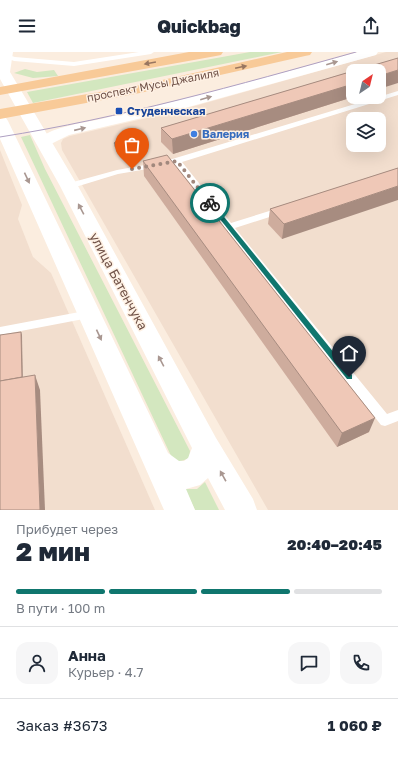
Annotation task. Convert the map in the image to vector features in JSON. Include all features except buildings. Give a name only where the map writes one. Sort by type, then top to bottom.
[{"type":"main road","name":"проспект Мусы Джалиля","points":[[6,90],[176,58],[216,52]]},
{"type":"main road","name":"проспект Мусы Джалиля","points":[[0,114],[140,89],[305,52]]},
{"type":"main road","name":"улица Батенчука","points":[[5,54],[3,72],[6,90],[24,110],[69,186],[206,447],[242,510]]},
{"type":"main road","points":[[0,121],[5,144],[90,314],[180,510]]},
{"type":"main road","points":[[158,462],[173,475],[190,476],[199,467],[206,447]]},
{"type":"street","points":[[44,142],[64,132],[180,105],[372,52]]},
{"type":"lane","points":[[5,54],[14,59],[74,64],[150,52]]},
{"type":"lane","points":[[69,186],[117,172],[177,161],[398,93]]},
{"type":"lane","points":[[177,161],[228,227],[385,422],[398,416]]},
{"type":"lane","points":[[228,227],[287,208]]},
{"type":"lane","points":[[0,331],[90,314]]},
{"type":"shaded area","points":[[386,52],[398,52],[398,510],[268,510],[62,150],[61,143],[63,139],[70,136],[177,111]]},
{"type":"shaded area","points":[[0,150],[22,205],[18,219],[33,257],[51,273],[155,510],[0,510]]},
{"type":"green space","points":[[250,52],[282,52],[33,103],[27,92]]},
{"type":"green space","points":[[25,69],[37,72],[54,70],[58,76],[33,78],[14,73]]},
{"type":"green space","points":[[30,135],[45,169],[190,451],[189,458],[185,460],[173,460],[21,137]]},
{"type":"green space","points":[[205,482],[219,510],[195,510],[185,489],[197,489]]},
{"type":"tram line","points":[[0,137],[90,120],[179,100],[356,52]]},
{"type":"way so far","points":[[132,169],[177,161],[210,203]]},
{"type":"place","name":"Студенческая","points":[[119,111]]},
{"type":"place","name":"Валерия","points":[[194,134]]},
{"type":"route","points":[[210,203],[349,377]]}]
